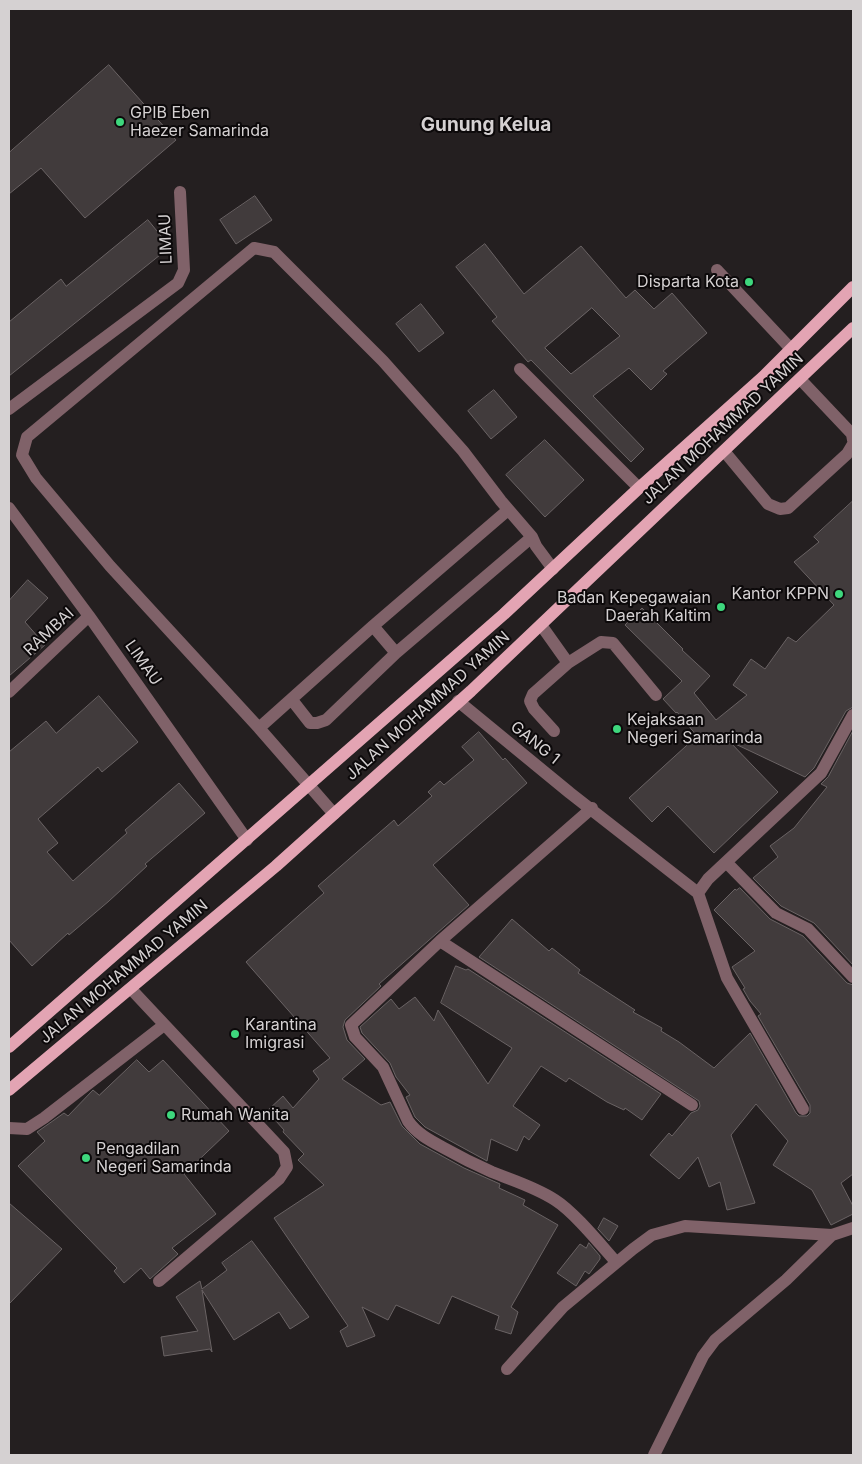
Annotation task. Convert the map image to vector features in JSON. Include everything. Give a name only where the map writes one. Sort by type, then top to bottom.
[{"type":"main road","name":"JALAN MOHAMMAD YAMIN","points":[[9,1047],[504,614],[762,377],[853,287]]},
{"type":"main road","name":"JALAN MOHAMMAD YAMIN","points":[[9,1090],[276,866],[334,814],[541,625],[853,328]]},
{"type":"street","name":"LIMAU","points":[[9,409],[178,283],[184,270],[180,192]]},
{"type":"street","points":[[334,814],[259,728],[110,566],[36,478],[22,455],[27,437],[254,248],[274,252],[383,361],[463,451],[508,510],[532,537],[536,546],[553,569]]},
{"type":"street","points":[[717,270],[791,349]]},
{"type":"street","points":[[520,369],[639,488]]},
{"type":"street","points":[[800,379],[852,434],[853,440]]},
{"type":"street","points":[[724,451],[768,504],[780,509],[788,508],[847,454],[853,444]]},
{"type":"street","name":"LIMAU","points":[[9,508],[89,616],[247,840]]},
{"type":"street","points":[[259,728],[373,626],[508,510]]},
{"type":"street","points":[[292,700],[310,723],[317,724],[326,720],[396,653],[532,537]]},
{"type":"street","name":"RAMBAI","points":[[9,692],[89,616]]},
{"type":"street","points":[[541,625],[568,663]]},
{"type":"street","points":[[373,626],[396,653]]},
{"type":"street","points":[[554,731],[534,709],[530,701],[533,694],[568,663],[600,642],[613,644],[656,695]]},
{"type":"street","name":"GANG 1","points":[[458,701],[570,793],[592,808],[698,893]]},
{"type":"street","points":[[804,1109],[727,978],[698,893],[708,879],[821,773],[853,715]]},
{"type":"street","points":[[592,808],[440,941],[350,1025],[355,1036],[383,1067],[413,1129],[427,1139],[492,1172],[521,1182],[556,1200],[580,1222],[616,1262]]},
{"type":"street","points":[[726,862],[776,913],[808,929],[853,977]]},
{"type":"street","points":[[440,941],[692,1105]]},
{"type":"street","points":[[131,989],[284,1152],[287,1167],[279,1179],[159,1281]]},
{"type":"street","points":[[9,1128],[27,1129],[44,1118],[164,1025]]},
{"type":"street","points":[[507,1368],[563,1307],[616,1262],[652,1236],[684,1226],[832,1235],[853,1228]]},
{"type":"street","points":[[654,1455],[703,1356],[715,1340],[786,1280],[832,1235]]},
{"type":"building","points":[[109,65],[176,140],[85,218],[41,168],[9,194],[9,153]]},
{"type":"building","points":[[255,196],[272,220],[236,244],[220,220]]},
{"type":"building","points":[[148,220],[170,247],[9,376],[9,322],[61,279],[66,286]]},
{"type":"building","points":[[485,244],[524,294],[581,246],[626,298],[635,290],[654,309],[672,293],[707,333],[663,371],[667,374],[651,390],[629,368],[593,396],[644,449],[631,462],[531,360],[528,362],[492,321],[497,317],[456,267]],"holes":[[[592,308],[620,336],[571,374],[545,348]]]},
{"type":"building","points":[[421,304],[444,333],[419,352],[396,324]]},
{"type":"building","points":[[494,390],[517,417],[491,439],[468,411]]},
{"type":"building","points":[[545,440],[584,480],[545,517],[506,475]]},
{"type":"building","points":[[853,501],[853,707],[846,711],[814,768],[805,777],[729,741],[778,792],[714,853],[668,806],[652,822],[629,798],[697,736],[677,712],[663,699],[682,681],[625,625],[642,608],[710,676],[694,693],[716,720],[747,695],[733,685],[751,659],[765,669],[788,637],[796,642],[834,605],[794,562],[819,542],[814,537]]},
{"type":"building","points":[[28,580],[48,598],[25,622],[45,645],[9,676],[9,601]]},
{"type":"building","points":[[99,696],[138,742],[102,772],[98,767],[38,819],[58,843],[47,852],[73,881],[127,833],[125,830],[179,783],[205,813],[145,864],[147,866],[109,901],[69,935],[68,933],[32,966],[9,940],[9,752],[46,721],[56,733]]},
{"type":"building","points":[[853,731],[853,965],[814,923],[781,906],[753,878],[778,857],[770,846],[794,828],[827,787],[821,784],[828,777]]},
{"type":"building","points":[[479,732],[503,760],[505,758],[527,783],[433,865],[469,905],[379,984],[381,986],[345,1020],[343,1027],[347,1040],[365,1059],[342,1079],[381,1105],[390,1102],[402,1126],[420,1144],[464,1168],[500,1184],[499,1188],[525,1200],[523,1205],[558,1225],[511,1307],[518,1312],[511,1334],[495,1329],[499,1316],[452,1296],[439,1324],[396,1305],[388,1320],[362,1307],[375,1336],[347,1347],[340,1331],[348,1326],[274,1218],[324,1185],[298,1160],[304,1154],[283,1132],[284,1130],[267,1111],[283,1096],[293,1108],[319,1079],[313,1071],[330,1058],[246,962],[324,893],[318,886],[394,820],[398,826],[432,796],[428,792],[440,781],[444,785],[474,760],[462,747]]},
{"type":"building","points":[[740,888],[770,919],[803,936],[847,983],[853,985],[853,1174],[841,1183],[853,1206],[853,1214],[831,1225],[812,1190],[773,1165],[788,1141],[756,1104],[731,1135],[755,1203],[727,1210],[720,1182],[709,1187],[698,1157],[679,1179],[650,1155],[669,1133],[672,1136],[691,1113],[698,1110],[700,1106],[699,1101],[479,957],[512,919],[549,951],[552,948],[580,970],[578,973],[635,1010],[633,1012],[662,1028],[661,1031],[714,1068],[750,1033],[796,1113],[799,1116],[807,1116],[810,1113],[810,1105],[758,1016],[761,1014],[750,1001],[743,989],[745,988],[732,967],[755,951],[714,910],[735,889]]},
{"type":"building","points":[[456,966],[468,969],[661,1094],[642,1120],[625,1108],[624,1110],[607,1102],[569,1078],[566,1082],[541,1066],[513,1106],[540,1125],[529,1140],[524,1136],[517,1151],[491,1139],[487,1161],[425,1127],[415,1117],[406,1097],[410,1095],[396,1077],[390,1063],[362,1033],[360,1027],[391,999],[399,1009],[415,997],[434,1021],[438,1010],[488,1084],[512,1048],[441,1003]]},
{"type":"building","points":[[137,1060],[149,1072],[163,1060],[229,1131],[184,1174],[216,1214],[172,1248],[178,1254],[150,1279],[141,1268],[124,1283],[114,1271],[117,1268],[18,1166],[45,1141],[37,1132],[64,1113],[68,1116],[93,1090],[99,1095]]},
{"type":"building","points":[[9,1203],[62,1249],[9,1304]]},
{"type":"building","points":[[604,1218],[618,1226],[609,1241],[598,1229]]},
{"type":"building","points":[[252,1241],[309,1317],[290,1329],[279,1312],[234,1340],[202,1290],[212,1352],[210,1349],[164,1356],[161,1337],[198,1331],[176,1297],[200,1281],[202,1289],[227,1270],[222,1263]]},
{"type":"building","points":[[589,1243],[600,1256],[600,1259],[589,1274],[585,1271],[576,1286],[557,1273],[580,1244],[586,1248]]},
{"type":"place","name":"GPIB Eben Haezer Samarinda","points":[[120,122]]},
{"type":"place","name":"Disparta Kota","points":[[749,282]]},
{"type":"place","name":"Kantor KPPN","points":[[839,594]]},
{"type":"place","name":"Badan Kepegawaian Daerah Kaltim","points":[[721,607]]},
{"type":"place","name":"Kejaksaan Negeri Samarinda","points":[[617,729]]},
{"type":"place","name":"Karantina Imigrasi","points":[[235,1034]]},
{"type":"place","name":"Rumah Wanita","points":[[171,1115]]},
{"type":"place","name":"Pengadilan Negeri Samarinda","points":[[86,1158]]},
{"type":"district","name":"Gunung Kelua","points":[[486,125]]}]
